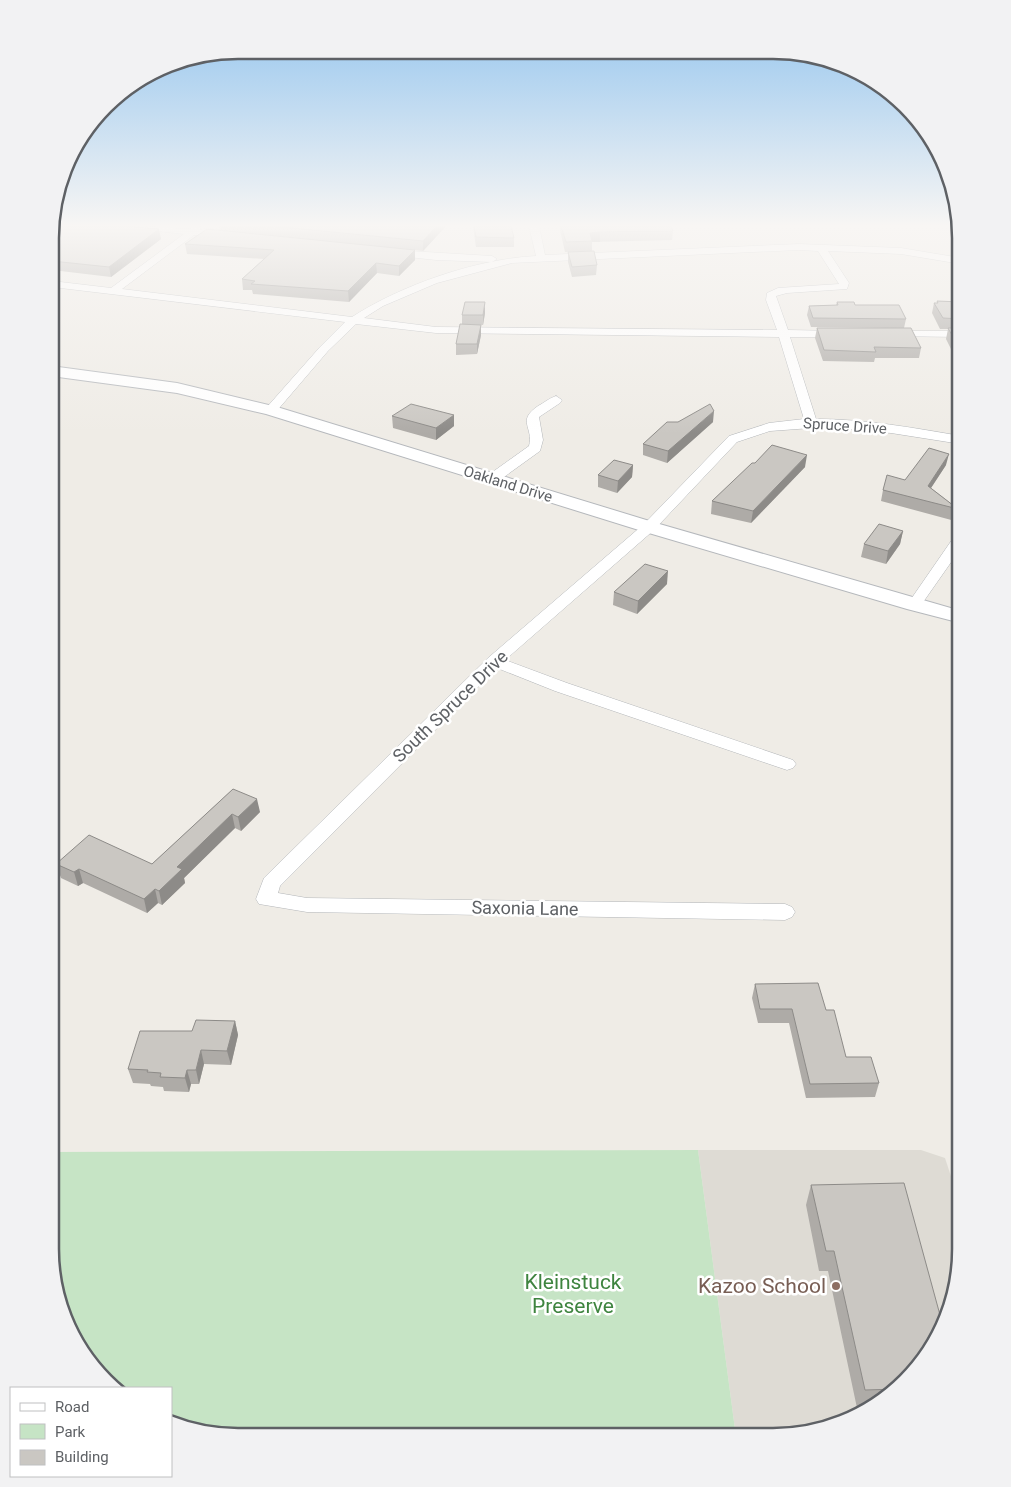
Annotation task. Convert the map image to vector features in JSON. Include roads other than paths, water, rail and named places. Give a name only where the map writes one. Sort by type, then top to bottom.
[{"type":"main road","name":"Oakland Drive","points":[[59,372],[177,388],[271,410],[649,527],[952,615]]},
{"type":"street","points":[[150,295],[436,330],[478,332],[852,334]]},
{"type":"street","points":[[271,410],[324,349],[354,320],[396,295]]},
{"type":"street","points":[[772,295],[771,300],[784,334],[811,422]]},
{"type":"street","points":[[882,334],[952,334]]},
{"type":"street","points":[[492,479],[535,448],[538,441],[532,423],[533,415],[556,400]]},
{"type":"street","name":"Spruce Drive","points":[[649,527],[733,439],[747,432],[811,422],[834,422],[952,439]]},
{"type":"street","name":"South Spruce Drive","points":[[266,899],[271,883],[494,661],[649,527]]},
{"type":"street","points":[[914,605],[952,550]]},
{"type":"street","points":[[494,661],[561,687],[787,764]]},
{"type":"street","name":"Saxonia Lane","points":[[266,899],[307,905],[785,912]]},
{"type":"place","name":"Kazoo School","points":[[836,1286]]},
{"type":"park label","name":"Kleinstuck Preserve","points":[[573,1294]]}]
